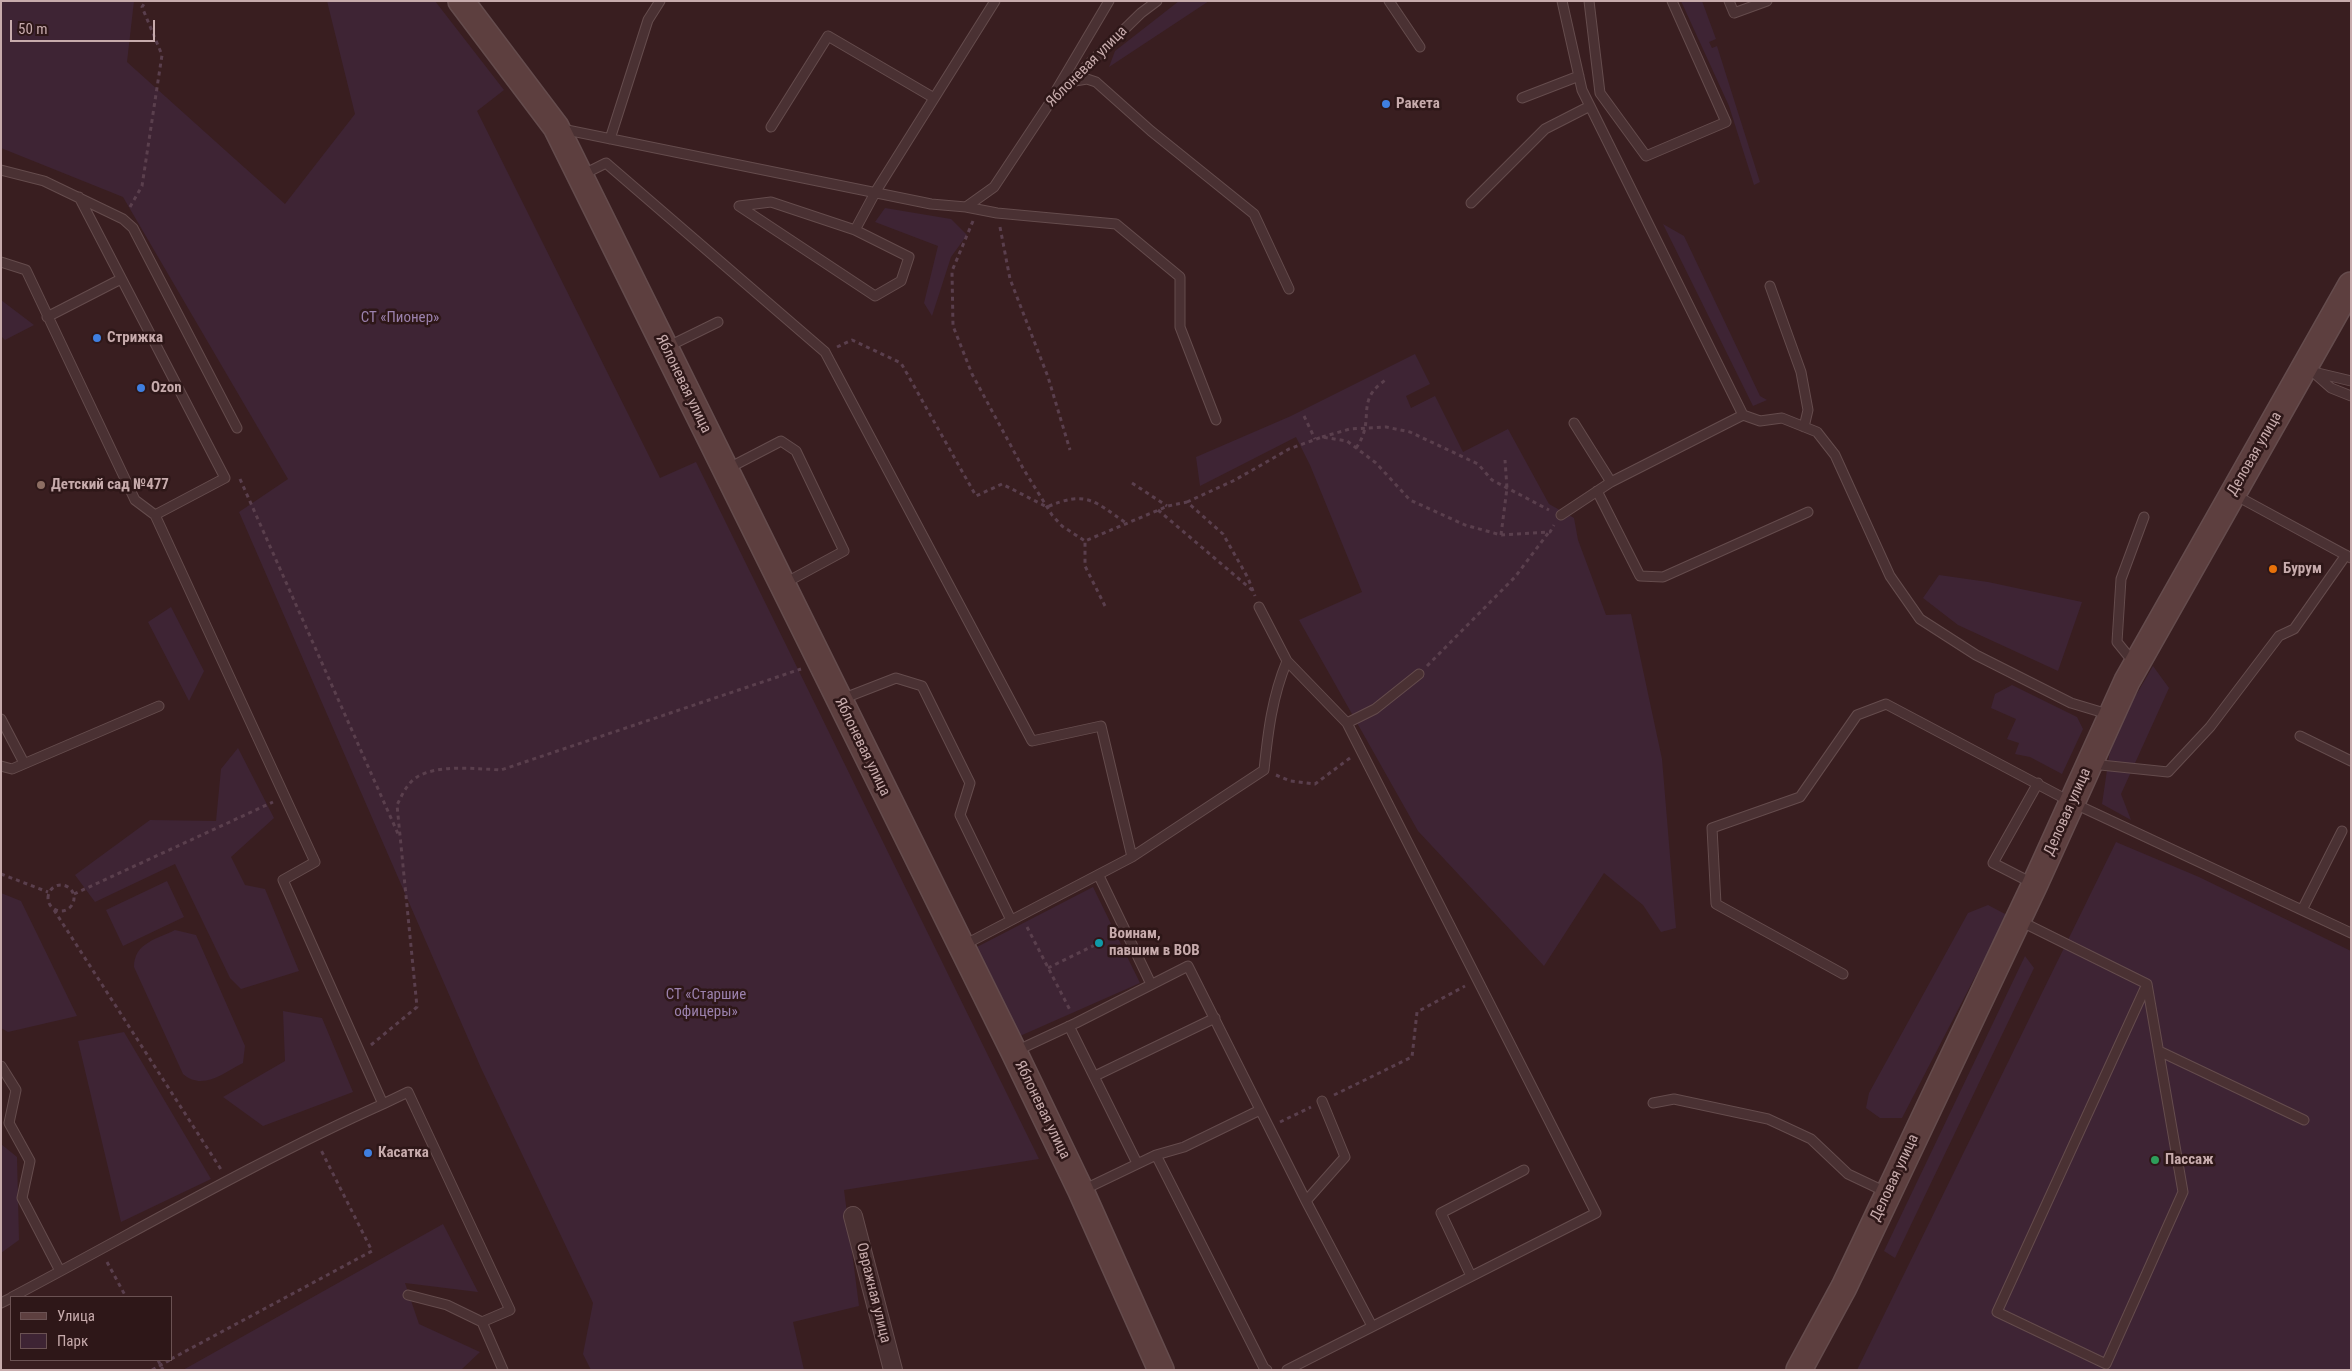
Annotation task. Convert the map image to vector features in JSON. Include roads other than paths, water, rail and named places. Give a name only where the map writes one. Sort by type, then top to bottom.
[{"type":"street","name":"Яблоневая улица","points":[[461,1],[556,127],[1014,1052],[1081,1191],[1161,1370]]},
{"type":"street","name":"Деловая улица","points":[[1805,1361],[1844,1287],[2036,884],[2111,715],[2136,665],[2233,494],[2309,371],[2351,285]]},
{"type":"street","name":"Овражная улица","points":[[854,1216],[893,1370]]},
{"type":"lane","points":[[610,139],[648,20],[660,1]]},
{"type":"lane","points":[[855,230],[876,191],[995,1]]},
{"type":"lane","points":[[1051,100],[1109,1]]},
{"type":"lane","name":"Яблоневая улица","points":[[966,207],[994,187],[1051,100],[1141,13],[1156,1]]},
{"type":"lane","points":[[1389,1],[1420,47]]},
{"type":"lane","points":[[1562,1],[1582,90],[1743,415],[1760,421],[1782,418],[1817,432],[1835,455],[1890,576],[1920,619],[1976,655],[2071,703],[2111,715]]},
{"type":"lane","points":[[1589,1],[1600,93],[1646,156],[1726,122],[1672,1]]},
{"type":"lane","points":[[1729,1],[1734,13],[1767,1]]},
{"type":"lane","points":[[771,127],[828,36],[934,98]]},
{"type":"lane","points":[[1522,98],[1579,76]]},
{"type":"lane","points":[[1070,82],[1087,79],[1096,82],[1151,131],[1254,214],[1289,289]]},
{"type":"lane","points":[[1471,203],[1545,129],[1590,106]]},
{"type":"lane","points":[[556,127],[876,191],[931,204],[966,207],[997,213],[1116,224],[1180,277],[1180,327],[1216,420]]},
{"type":"lane","points":[[580,176],[606,163],[825,352],[1032,741],[1101,726],[1132,857]]},
{"type":"lane","points":[[1,170],[44,181],[124,219],[133,228],[237,428]]},
{"type":"lane","points":[[79,197],[225,478],[155,515]]},
{"type":"lane","points":[[772,202],[855,230],[909,257],[901,281],[875,296],[739,206],[772,202]]},
{"type":"lane","points":[[1,262],[26,270],[135,500],[155,515],[315,862],[283,880],[383,1104]]},
{"type":"lane","points":[[47,317],[122,279]]},
{"type":"lane","points":[[1770,286],[1801,372],[1808,410],[1804,427]]},
{"type":"lane","points":[[665,348],[718,322]]},
{"type":"lane","points":[[2309,371],[2351,381]]},
{"type":"lane","points":[[2309,371],[2332,388],[2351,396]]},
{"type":"lane","points":[[1562,515],[1611,482],[1743,415]]},
{"type":"lane","points":[[1574,423],[1611,482]]},
{"type":"lane","points":[[726,470],[781,441],[796,451],[844,551],[782,584]]},
{"type":"lane","points":[[1597,491],[1640,576],[1663,577],[1808,512]]},
{"type":"lane","points":[[2090,764],[2168,772],[2210,727],[2280,636],[2294,629],[2348,556],[2233,494]]},
{"type":"lane","points":[[2136,665],[2117,642],[2121,578],[2144,517]]},
{"type":"lane","points":[[1259,607],[1287,661],[1347,723],[1596,1213],[1287,1370]]},
{"type":"lane","points":[[961,946],[1099,876],[1132,857],[1264,770],[1270,712],[1277,685],[1287,661]]},
{"type":"lane","points":[[1347,723],[1375,708],[1419,674]]},
{"type":"lane","points":[[839,700],[896,678],[922,686],[970,783],[960,815],[1011,920]]},
{"type":"lane","points":[[1843,974],[1716,904],[1712,828],[1800,797],[1857,715],[1886,704],[2073,803],[2351,933]]},
{"type":"lane","points":[[1,766],[12,769],[159,706]]},
{"type":"lane","points":[[1,719],[24,763]]},
{"type":"lane","points":[[2300,736],[2351,761]]},
{"type":"lane","points":[[2036,884],[1994,863],[2038,783]]},
{"type":"lane","points":[[2302,910],[2342,831]]},
{"type":"lane","points":[[1099,876],[1152,984]]},
{"type":"lane","points":[[2018,920],[2147,984]]},
{"type":"lane","points":[[1014,1052],[1188,966],[1306,1201],[1372,1326]]},
{"type":"lane","points":[[2147,984],[2183,1192],[2106,1364],[1997,1312],[2147,984]]},
{"type":"lane","points":[[1095,1076],[1215,1018]]},
{"type":"lane","points":[[1073,1024],[1095,1076],[1137,1163]]},
{"type":"lane","points":[[2159,1051],[2304,1120]]},
{"type":"lane","points":[[1,1066],[16,1090],[9,1123],[30,1161],[22,1198],[60,1271]]},
{"type":"lane","points":[[14,1296],[100,1248],[315,1136],[408,1092],[510,1310],[482,1322]]},
{"type":"lane","points":[[1653,1103],[1674,1099],[1768,1119],[1811,1139],[1848,1174],[1888,1193]]},
{"type":"lane","points":[[1306,1201],[1345,1157],[1322,1101]]},
{"type":"lane","points":[[1081,1191],[1137,1163],[1184,1147],[1260,1110]]},
{"type":"lane","points":[[1156,1155],[1264,1368],[1267,1370]]},
{"type":"lane","points":[[1471,1276],[1441,1213],[1524,1170]]},
{"type":"lane","points":[[408,1295],[447,1305],[482,1322],[503,1370]]},
{"type":"place","name":"Ракета","points":[[1386,104]]},
{"type":"place","name":"Стрижка","points":[[97,338]]},
{"type":"place","name":"Ozon","points":[[141,388]]},
{"type":"place","name":"Детский сад №477","points":[[41,485]]},
{"type":"place","name":"Бурум","points":[[2273,569]]},
{"type":"place","name":"Воинам, павшим в ВОВ","points":[[1099,943]]},
{"type":"place","name":"Касатка","points":[[368,1153]]},
{"type":"place","name":"Пассаж","points":[[2155,1160]]},
{"type":"park label","name":"СТ «Пионер»","points":[[400,318]]},
{"type":"park label","name":"СТ «Старшие офицеры»","points":[[706,1004]]}]
